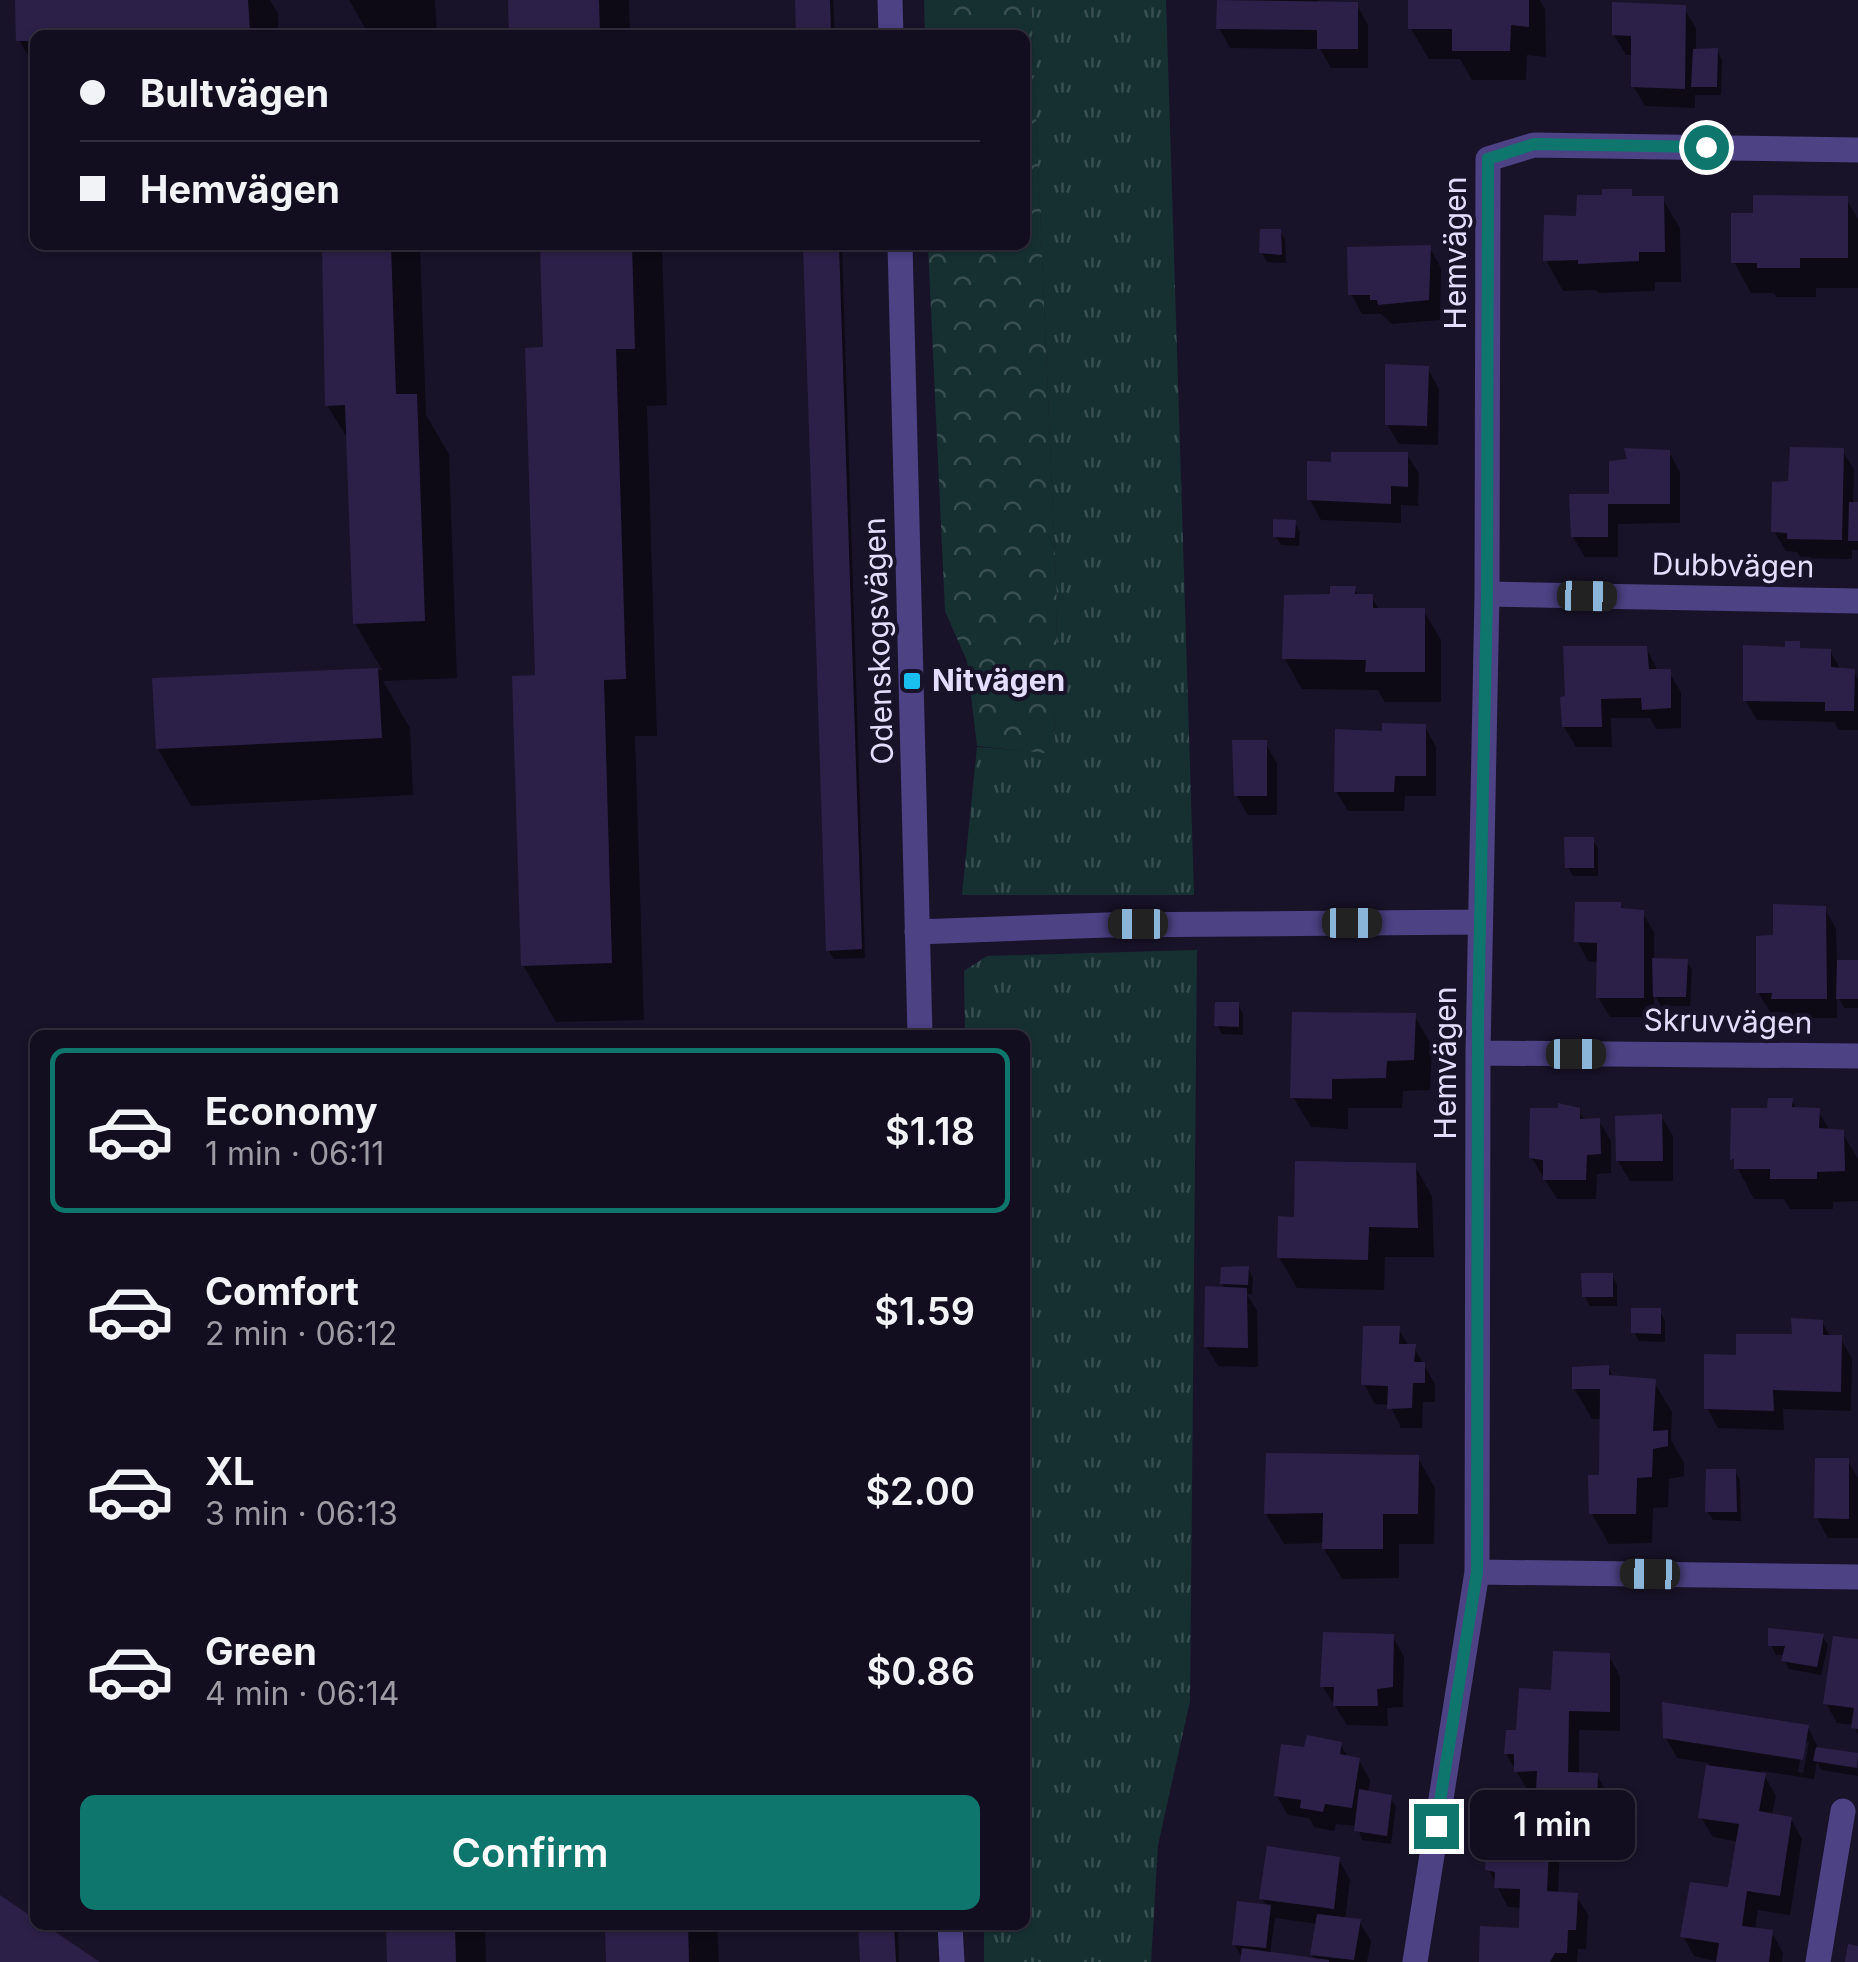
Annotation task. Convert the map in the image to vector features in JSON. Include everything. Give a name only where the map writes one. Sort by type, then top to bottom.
[{"type":"street","points":[[890,0],[891,30]]},
{"type":"street","name":"Hemvägen","points":[[1415,1962],[1477,1572],[1478,1053],[1487,594],[1488,159],[1534,144],[1858,150]]},
{"type":"street","name":"Odenskogsvägen","points":[[900,250],[920,1030]]},
{"type":"street","name":"Dubbvägen","points":[[1487,594],[1858,601]]},
{"type":"street","points":[[917,932],[1107,925],[1480,922]]},
{"type":"street","name":"Skruvvägen","points":[[1478,1053],[1858,1056]]},
{"type":"street","points":[[1477,1572],[1858,1577]]},
{"type":"street","points":[[1818,1962],[1843,1811]]},
{"type":"street","points":[[950,1930],[952,1962]]},
{"type":"green space","points":[[924,0],[1031,0],[1057,605],[1054,754],[977,746],[967,661],[945,611],[928,250],[1030,250],[1030,30],[925,30]]},
{"type":"green space","points":[[1031,0],[1166,0],[1194,895],[962,895],[977,747],[1054,753],[1057,605]]},
{"type":"green space","points":[[1197,950],[1190,1701],[1158,1845],[1151,1962],[984,1962],[984,1930],[1030,1930],[1030,1030],[965,1030],[964,971],[987,956]]},
{"type":"building","points":[[15,0],[248,0],[250,30],[30,30],[30,41],[16,41]]},
{"type":"building","points":[[508,0],[599,0],[600,30],[509,30]]},
{"type":"building","points":[[795,0],[830,0],[831,30],[796,30]]},
{"type":"building","points":[[1217,0],[1358,2],[1358,49],[1317,49],[1317,30],[1216,29]]},
{"type":"building","points":[[1408,0],[1529,0],[1529,27],[1511,25],[1510,51],[1452,51],[1452,29],[1408,29]]},
{"type":"building","points":[[1612,2],[1686,5],[1685,89],[1631,87],[1631,36],[1612,35]]},
{"type":"building","points":[[1718,48],[1717,87],[1691,87],[1693,49]]},
{"type":"building","points":[[1602,189],[1632,189],[1632,196],[1664,196],[1665,252],[1639,252],[1639,261],[1543,261],[1544,215],[1576,216],[1577,195],[1602,195]]},
{"type":"building","points":[[1753,195],[1848,196],[1848,258],[1800,258],[1800,268],[1757,268],[1757,263],[1731,263],[1731,213],[1753,213]]},
{"type":"building","points":[[1260,229],[1281,229],[1282,255],[1259,253]]},
{"type":"building","points":[[1431,245],[1429,300],[1378,305],[1377,300],[1370,300],[1370,295],[1348,295],[1347,247]]},
{"type":"building","points":[[322,250],[391,250],[396,394],[417,394],[425,621],[353,624],[345,405],[325,406]]},
{"type":"building","points":[[540,250],[632,250],[635,349],[616,349],[626,679],[604,680],[612,963],[521,966],[512,676],[535,675],[525,348],[543,347]]},
{"type":"building","points":[[803,250],[839,250],[862,949],[826,951]]},
{"type":"building","points":[[1385,364],[1429,366],[1427,426],[1385,425]]},
{"type":"building","points":[[1790,447],[1844,448],[1842,540],[1787,539],[1787,533],[1771,532],[1772,482],[1788,481]]},
{"type":"building","points":[[1624,448],[1670,450],[1670,504],[1608,504],[1608,537],[1571,537],[1569,494],[1609,494],[1609,461],[1627,459]]},
{"type":"building","points":[[1331,452],[1408,452],[1408,487],[1391,486],[1391,504],[1307,500],[1307,461],[1331,462]]},
{"type":"building","points":[[1849,502],[1858,502],[1858,541],[1848,541]]},
{"type":"building","points":[[1273,519],[1296,520],[1295,538],[1273,537]]},
{"type":"building","points":[[1330,586],[1356,586],[1355,594],[1373,594],[1373,608],[1425,608],[1425,672],[1365,672],[1366,660],[1282,659],[1284,595],[1330,594]]},
{"type":"building","points":[[1785,641],[1800,641],[1800,648],[1831,649],[1831,667],[1855,669],[1854,711],[1825,711],[1825,702],[1743,701],[1743,645],[1785,647]]},
{"type":"building","points":[[1563,646],[1647,646],[1649,669],[1671,669],[1671,708],[1642,710],[1641,698],[1601,699],[1602,727],[1562,727]]},
{"type":"building","points":[[378,668],[382,738],[156,749],[152,678]]},
{"type":"building","points":[[1382,723],[1426,724],[1426,776],[1395,776],[1394,792],[1334,792],[1335,729],[1382,731]]},
{"type":"building","points":[[1232,740],[1267,740],[1267,796],[1234,796]]},
{"type":"building","points":[[1564,837],[1594,837],[1594,868],[1565,868]]},
{"type":"building","points":[[1575,902],[1621,902],[1621,908],[1644,910],[1644,998],[1596,998],[1597,943],[1574,942]]},
{"type":"building","points":[[1773,904],[1826,906],[1827,999],[1771,999],[1772,993],[1756,993],[1756,936],[1773,935]]},
{"type":"building","points":[[1652,958],[1688,959],[1686,997],[1653,997]]},
{"type":"building","points":[[1837,960],[1858,960],[1858,999],[1836,999]]},
{"type":"building","points":[[1215,1002],[1239,1002],[1239,1027],[1214,1026]]},
{"type":"building","points":[[1292,1012],[1416,1013],[1414,1060],[1387,1061],[1386,1078],[1332,1079],[1332,1099],[1290,1098]]},
{"type":"building","points":[[1768,1098],[1793,1098],[1792,1107],[1820,1108],[1819,1128],[1844,1130],[1845,1171],[1817,1172],[1817,1179],[1770,1179],[1770,1169],[1734,1169],[1734,1159],[1730,1160],[1731,1108],[1767,1108]]},
{"type":"building","points":[[1558,1103],[1580,1108],[1580,1119],[1600,1118],[1601,1154],[1587,1155],[1586,1180],[1543,1180],[1543,1160],[1529,1158],[1530,1108],[1558,1108]]},
{"type":"building","points":[[1662,1114],[1663,1161],[1616,1161],[1615,1116]]},
{"type":"building","points":[[1295,1161],[1416,1163],[1418,1228],[1369,1227],[1368,1260],[1277,1258],[1278,1216],[1294,1217]]},
{"type":"building","points":[[1249,1266],[1248,1285],[1220,1284],[1221,1267]]},
{"type":"building","points":[[1581,1273],[1613,1273],[1613,1297],[1582,1297]]},
{"type":"building","points":[[1205,1286],[1247,1288],[1248,1348],[1204,1347]]},
{"type":"building","points":[[1631,1308],[1661,1308],[1661,1334],[1631,1333]]},
{"type":"building","points":[[1791,1318],[1823,1320],[1823,1335],[1842,1335],[1841,1392],[1773,1390],[1774,1411],[1704,1409],[1704,1354],[1736,1355],[1736,1334],[1792,1334]]},
{"type":"building","points":[[1363,1326],[1400,1326],[1399,1344],[1416,1344],[1414,1362],[1425,1362],[1425,1383],[1413,1383],[1412,1408],[1387,1409],[1388,1386],[1361,1385]]},
{"type":"building","points":[[1609,1365],[1609,1375],[1656,1379],[1653,1431],[1668,1430],[1668,1446],[1653,1449],[1652,1477],[1637,1478],[1636,1514],[1589,1514],[1588,1475],[1599,1475],[1600,1389],[1572,1389],[1572,1367]]},
{"type":"building","points":[[1266,1453],[1419,1455],[1418,1514],[1383,1514],[1383,1549],[1322,1549],[1323,1513],[1264,1514]]},
{"type":"building","points":[[1815,1458],[1849,1458],[1849,1519],[1814,1518]]},
{"type":"building","points":[[1706,1469],[1736,1469],[1737,1512],[1705,1512]]},
{"type":"building","points":[[1768,1628],[1824,1634],[1817,1667],[1781,1661],[1785,1646],[1768,1646]]},
{"type":"building","points":[[1323,1632],[1394,1634],[1393,1687],[1377,1689],[1378,1706],[1333,1706],[1334,1687],[1320,1687]]},
{"type":"building","points":[[1833,1636],[1858,1639],[1858,1729],[1851,1728],[1854,1708],[1823,1704]]},
{"type":"building","points":[[1553,1651],[1610,1653],[1610,1712],[1569,1711],[1568,1772],[1598,1773],[1596,1832],[1550,1829],[1547,1891],[1578,1893],[1576,1930],[1568,1930],[1567,1953],[1555,1953],[1550,1962],[1479,1962],[1480,1926],[1519,1928],[1520,1889],[1494,1888],[1495,1872],[1485,1870],[1487,1844],[1498,1845],[1500,1808],[1535,1809],[1537,1771],[1514,1772],[1514,1754],[1504,1754],[1506,1730],[1516,1730],[1519,1688],[1551,1690]]},
{"type":"building","points":[[1662,1702],[1809,1725],[1803,1760],[1663,1738]]},
{"type":"building","points":[[1307,1735],[1342,1742],[1340,1754],[1360,1758],[1352,1808],[1325,1804],[1323,1812],[1300,1808],[1301,1800],[1274,1796],[1281,1744],[1304,1747]]},
{"type":"building","points":[[1816,1747],[1858,1753],[1857,1768],[1813,1761]]},
{"type":"building","points":[[1706,1765],[1766,1773],[1759,1811],[1792,1817],[1780,1896],[1747,1891],[1742,1926],[1773,1930],[1769,1962],[1716,1962],[1719,1943],[1680,1937],[1690,1882],[1728,1887],[1739,1824],[1698,1818]]},
{"type":"building","points":[[1359,1789],[1392,1795],[1387,1836],[1354,1831]]},
{"type":"building","points":[[1267,1846],[1340,1857],[1334,1909],[1259,1899]]},
{"type":"building","points":[[0,1895],[30,1916],[30,1930],[52,1930],[100,1962],[0,1962]]},
{"type":"building","points":[[1237,1901],[1271,1905],[1266,1948],[1232,1945]]},
{"type":"building","points":[[1317,1914],[1361,1919],[1354,1960],[1310,1955]]},
{"type":"building","points":[[386,1930],[455,1930],[456,1962],[387,1962]]},
{"type":"building","points":[[605,1930],[688,1930],[689,1962],[606,1962]]},
{"type":"building","points":[[858,1930],[894,1930],[896,1962],[860,1962]]},
{"type":"building","points":[[1848,1944],[1858,1946],[1858,1962],[1845,1962]]},
{"type":"building","points":[[1242,1948],[1329,1960],[1329,1962],[1240,1962]]},
{"type":"place","name":"Nitvägen","points":[[912,681]]},
{"type":"route","points":[[1436,1826],[1477,1572],[1478,1020],[1487,594],[1488,159],[1534,144],[1706,147]]}]
